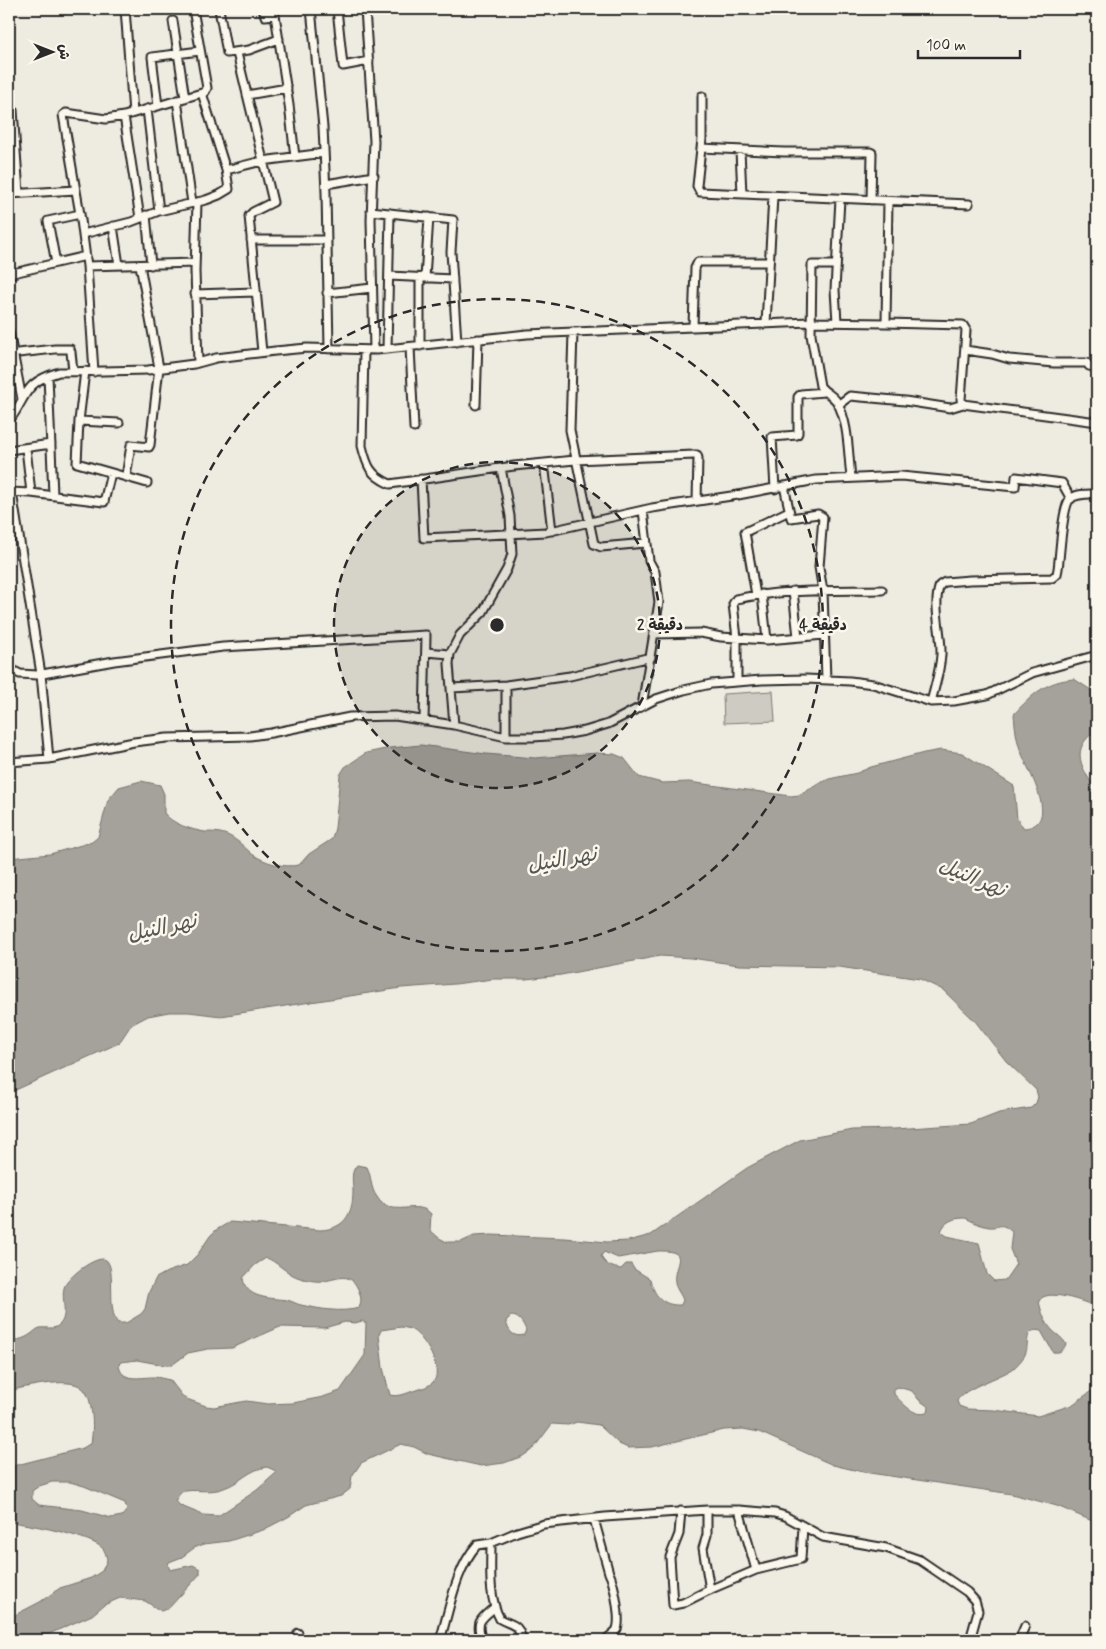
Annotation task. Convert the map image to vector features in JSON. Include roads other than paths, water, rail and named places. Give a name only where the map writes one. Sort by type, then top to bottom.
[{"type":"street","points":[[125,9],[133,113]]},
{"type":"street","points":[[94,372],[86,256],[63,115],[106,119],[124,116],[206,91],[193,9]]},
{"type":"street","points":[[219,9],[226,52],[236,53],[279,39]]},
{"type":"street","points":[[263,9],[265,16],[275,14],[287,88],[295,157]]},
{"type":"street","points":[[311,9],[326,184],[329,348]]},
{"type":"street","points":[[337,9],[343,66],[369,62]]},
{"type":"street","points":[[365,9],[374,141],[371,211],[374,350]]},
{"type":"street","points":[[173,21],[185,98]]},
{"type":"street","points":[[158,106],[152,57],[200,51]]},
{"type":"street","points":[[236,53],[273,202],[250,214],[255,292],[262,352]]},
{"type":"street","points":[[247,95],[287,88]]},
{"type":"street","points":[[83,234],[158,211],[194,203],[219,195],[229,188],[226,170],[202,93]]},
{"type":"street","points":[[702,96],[698,191],[703,193],[969,204]]},
{"type":"street","points":[[177,100],[194,203],[198,363]]},
{"type":"street","points":[[147,109],[158,211]]},
{"type":"street","points":[[13,110],[19,193]]},
{"type":"street","points":[[124,116],[151,265]]},
{"type":"street","points":[[701,148],[784,152],[870,152],[872,153],[871,200]]},
{"type":"street","points":[[740,150],[742,194]]},
{"type":"street","points":[[226,170],[262,161],[324,153]]},
{"type":"street","points":[[326,184],[374,176]]},
{"type":"street","points":[[9,194],[76,190]]},
{"type":"street","points":[[766,324],[773,196]]},
{"type":"street","points":[[837,322],[835,290],[840,199]]},
{"type":"street","points":[[886,322],[888,201]]},
{"type":"street","points":[[371,211],[453,220],[451,247],[457,342]]},
{"type":"street","points":[[387,349],[390,213]]},
{"type":"street","points":[[56,263],[48,221],[80,214]]},
{"type":"street","points":[[420,346],[423,278],[429,217]]},
{"type":"street","points":[[114,226],[119,265]]},
{"type":"street","points":[[251,240],[327,240]]},
{"type":"street","points":[[9,274],[86,256]]},
{"type":"street","points":[[693,326],[694,268],[698,262],[769,262]]},
{"type":"street","points":[[87,266],[195,264]]},
{"type":"street","points":[[126,476],[130,446],[150,446],[159,368],[140,265]]},
{"type":"street","points":[[836,265],[812,265],[810,322],[818,378],[824,392],[837,401],[847,436],[851,477]]},
{"type":"street","points":[[389,276],[453,279]]},
{"type":"street","points":[[327,293],[372,288]]},
{"type":"street","points":[[195,294],[255,292]]},
{"type":"street","points":[[9,421],[31,386],[59,372],[159,368],[198,363],[216,358],[307,348],[364,351],[527,334],[810,322],[963,325],[966,330],[961,400],[963,404]]},
{"type":"street","points":[[9,331],[11,354],[22,399]]},
{"type":"street","points":[[573,332],[569,423],[575,460],[594,544],[601,547],[646,543]]},
{"type":"street","points":[[476,405],[478,339]]},
{"type":"street","points":[[410,347],[414,428]]},
{"type":"street","points":[[11,354],[55,349],[70,350],[72,352],[73,371]]},
{"type":"street","points":[[965,350],[1009,359],[1054,363],[1087,363],[1089,366],[1097,368]]},
{"type":"street","points":[[364,351],[362,446],[365,460],[371,471],[378,478],[390,484],[501,468],[575,460],[697,455],[697,501]]},
{"type":"street","points":[[85,371],[79,421],[77,463],[147,483]]},
{"type":"street","points":[[48,376],[53,495]]},
{"type":"street","points":[[775,488],[772,437],[797,435],[798,396],[801,394],[824,392]]},
{"type":"street","points":[[838,405],[850,396],[905,401],[950,408],[963,404],[1097,422]]},
{"type":"street","points":[[79,421],[119,423]]},
{"type":"street","points":[[9,450],[51,444]]},
{"type":"street","points":[[26,448],[31,493]]},
{"type":"street","points":[[544,463],[552,531]]},
{"type":"street","points":[[454,725],[449,664],[450,654],[460,635],[483,612],[508,569],[512,554],[512,533],[501,468]]},
{"type":"street","points":[[49,759],[41,674],[10,492],[53,495],[104,502],[111,473]]},
{"type":"street","points":[[421,479],[424,538],[552,531],[643,510],[808,481],[851,477],[901,476],[1016,486],[1016,477],[1062,483],[1071,499]]},
{"type":"street","points":[[784,486],[791,518],[818,514],[823,518],[820,568],[823,591],[826,680]]},
{"type":"street","points":[[931,702],[939,672],[941,655],[938,615],[938,589],[940,585],[945,582],[970,580],[1052,578],[1057,574],[1065,508],[1071,499],[1084,494],[1097,494]]},
{"type":"street","points":[[642,706],[659,602],[655,572],[649,561],[643,510]]},
{"type":"street","points":[[767,640],[745,532],[789,511]]},
{"type":"street","points":[[737,682],[737,638],[734,601],[736,599],[759,594],[794,591],[882,590]]},
{"type":"street","points":[[794,591],[798,637]]},
{"type":"street","points":[[655,634],[701,633],[767,640],[824,635]]},
{"type":"street","points":[[9,664],[14,671],[20,674],[41,674],[114,661],[222,647],[426,635],[424,720]]},
{"type":"street","points":[[426,652],[450,654]]},
{"type":"street","points":[[9,762],[49,759],[134,742],[167,738],[250,736],[350,717],[395,716],[454,725],[506,737],[533,737],[585,732],[624,717],[656,699],[684,690],[711,684],[762,680],[850,681],[873,684],[931,702],[954,701],[987,695],[1032,673],[1097,655]]},
{"type":"street","points":[[452,688],[506,685],[579,675],[651,657]]},
{"type":"street","points":[[506,685],[506,737]]},
{"type":"street","points":[[707,1510],[707,1535],[703,1548],[710,1590]]},
{"type":"street","points":[[739,1510],[756,1570]]},
{"type":"street","points":[[440,1640],[459,1577],[471,1552],[477,1545],[490,1544],[517,1532],[544,1524],[681,1511],[739,1510],[775,1513],[785,1516],[823,1537],[886,1548],[920,1560],[967,1592],[977,1606],[976,1621],[970,1640]]},
{"type":"street","points":[[681,1511],[679,1534],[670,1557],[672,1604],[676,1606],[756,1570],[801,1559],[803,1526]]},
{"type":"street","points":[[594,1519],[612,1580],[618,1619],[616,1630],[606,1640]]},
{"type":"street","points":[[490,1544],[492,1595],[495,1607],[500,1619],[514,1624],[519,1630],[522,1640]]},
{"type":"street","points":[[482,1640],[478,1625],[480,1620],[495,1607]]},
{"type":"street","points":[[1019,1640],[1025,1626]]},
{"type":"water","name":"نهر النيل","points":[[1074,679],[1094,692],[1097,697],[1097,730],[1083,744],[1080,759],[1097,791],[1097,1307],[1057,1295],[1043,1297],[1039,1301],[1044,1317],[1052,1330],[1065,1342],[1064,1348],[1059,1352],[1053,1352],[1041,1331],[1032,1331],[1028,1337],[1025,1354],[1014,1368],[974,1387],[957,1401],[959,1406],[967,1409],[994,1410],[1038,1416],[1072,1405],[1097,1387],[1097,1523],[1057,1506],[1012,1494],[863,1472],[833,1465],[759,1432],[743,1429],[724,1430],[652,1447],[628,1448],[619,1444],[599,1425],[577,1422],[568,1425],[552,1424],[533,1449],[523,1456],[504,1463],[481,1466],[428,1454],[414,1447],[401,1444],[361,1463],[352,1476],[350,1489],[341,1496],[306,1505],[263,1530],[229,1541],[204,1544],[169,1562],[170,1570],[193,1565],[200,1569],[200,1574],[168,1609],[161,1611],[145,1601],[120,1598],[104,1605],[92,1615],[49,1634],[29,1640],[9,1640],[9,1618],[40,1602],[60,1588],[91,1578],[102,1571],[107,1560],[106,1554],[100,1546],[82,1538],[30,1525],[9,1522],[9,1467],[83,1448],[91,1443],[92,1417],[91,1405],[87,1394],[81,1387],[75,1384],[35,1385],[9,1391],[9,1340],[23,1338],[40,1328],[57,1327],[64,1317],[63,1293],[66,1284],[82,1268],[96,1260],[106,1260],[109,1265],[114,1317],[118,1323],[126,1323],[141,1314],[145,1309],[149,1292],[156,1278],[187,1265],[216,1230],[230,1222],[320,1230],[341,1224],[349,1214],[353,1200],[353,1174],[357,1165],[367,1167],[373,1190],[383,1204],[397,1208],[419,1208],[426,1210],[431,1214],[430,1230],[447,1242],[461,1242],[474,1236],[491,1235],[607,1242],[628,1241],[651,1235],[747,1168],[800,1140],[852,1130],[971,1124],[999,1113],[1031,1108],[1036,1103],[1038,1097],[1036,1090],[1006,1061],[975,1021],[943,990],[920,979],[839,967],[739,965],[691,958],[660,956],[561,975],[526,979],[493,979],[401,988],[221,1016],[189,1012],[169,1012],[148,1016],[131,1025],[119,1043],[9,1093],[9,858],[50,854],[92,842],[98,837],[108,800],[119,787],[141,781],[160,785],[164,794],[164,813],[177,823],[194,830],[228,835],[252,854],[269,862],[287,866],[299,865],[309,854],[332,839],[335,828],[340,775],[345,767],[366,753],[421,745],[486,754],[535,758],[597,753],[614,754],[624,758],[639,777],[662,783],[689,782],[791,796],[799,795],[829,779],[941,750],[962,753],[1014,786],[1017,819],[1024,828],[1035,825],[1041,817],[1041,807],[1039,794],[1019,745],[1014,714],[1027,700],[1041,690],[1055,682]],"holes":[[[965,1218],[989,1227],[1003,1226],[1012,1232],[1010,1249],[1016,1264],[1005,1280],[994,1281],[987,1274],[979,1243],[947,1236],[941,1232],[944,1225],[957,1219]],[[658,1251],[675,1253],[678,1256],[675,1282],[683,1300],[681,1305],[669,1304],[660,1298],[654,1290],[650,1279],[634,1269],[631,1264],[626,1264],[621,1269],[609,1265],[601,1256],[604,1252],[618,1258]],[[266,1258],[291,1274],[306,1279],[321,1281],[347,1278],[355,1283],[361,1303],[359,1308],[345,1310],[330,1310],[299,1305],[287,1300],[267,1298],[254,1294],[248,1290],[243,1278],[255,1265]],[[511,1316],[516,1317],[522,1322],[526,1330],[524,1335],[514,1335],[506,1321]],[[362,1321],[366,1323],[365,1355],[340,1391],[323,1397],[293,1403],[268,1404],[246,1401],[214,1407],[206,1406],[184,1398],[170,1380],[155,1377],[132,1378],[123,1374],[120,1370],[119,1364],[121,1362],[137,1360],[172,1365],[188,1353],[208,1349],[232,1348],[280,1327],[324,1328],[345,1322],[355,1323]],[[401,1327],[411,1329],[417,1334],[427,1346],[434,1361],[436,1369],[434,1381],[424,1388],[396,1396],[390,1395],[383,1368],[379,1335],[381,1330]],[[898,1387],[912,1391],[919,1400],[929,1407],[928,1412],[923,1414],[914,1412],[894,1394],[894,1389]],[[267,1467],[276,1473],[257,1490],[218,1516],[203,1515],[181,1506],[175,1501],[181,1492],[219,1490],[230,1486],[261,1468]],[[52,1482],[70,1482],[125,1503],[127,1510],[122,1516],[111,1518],[82,1510],[39,1505],[32,1499],[32,1491],[39,1486]]]}]
